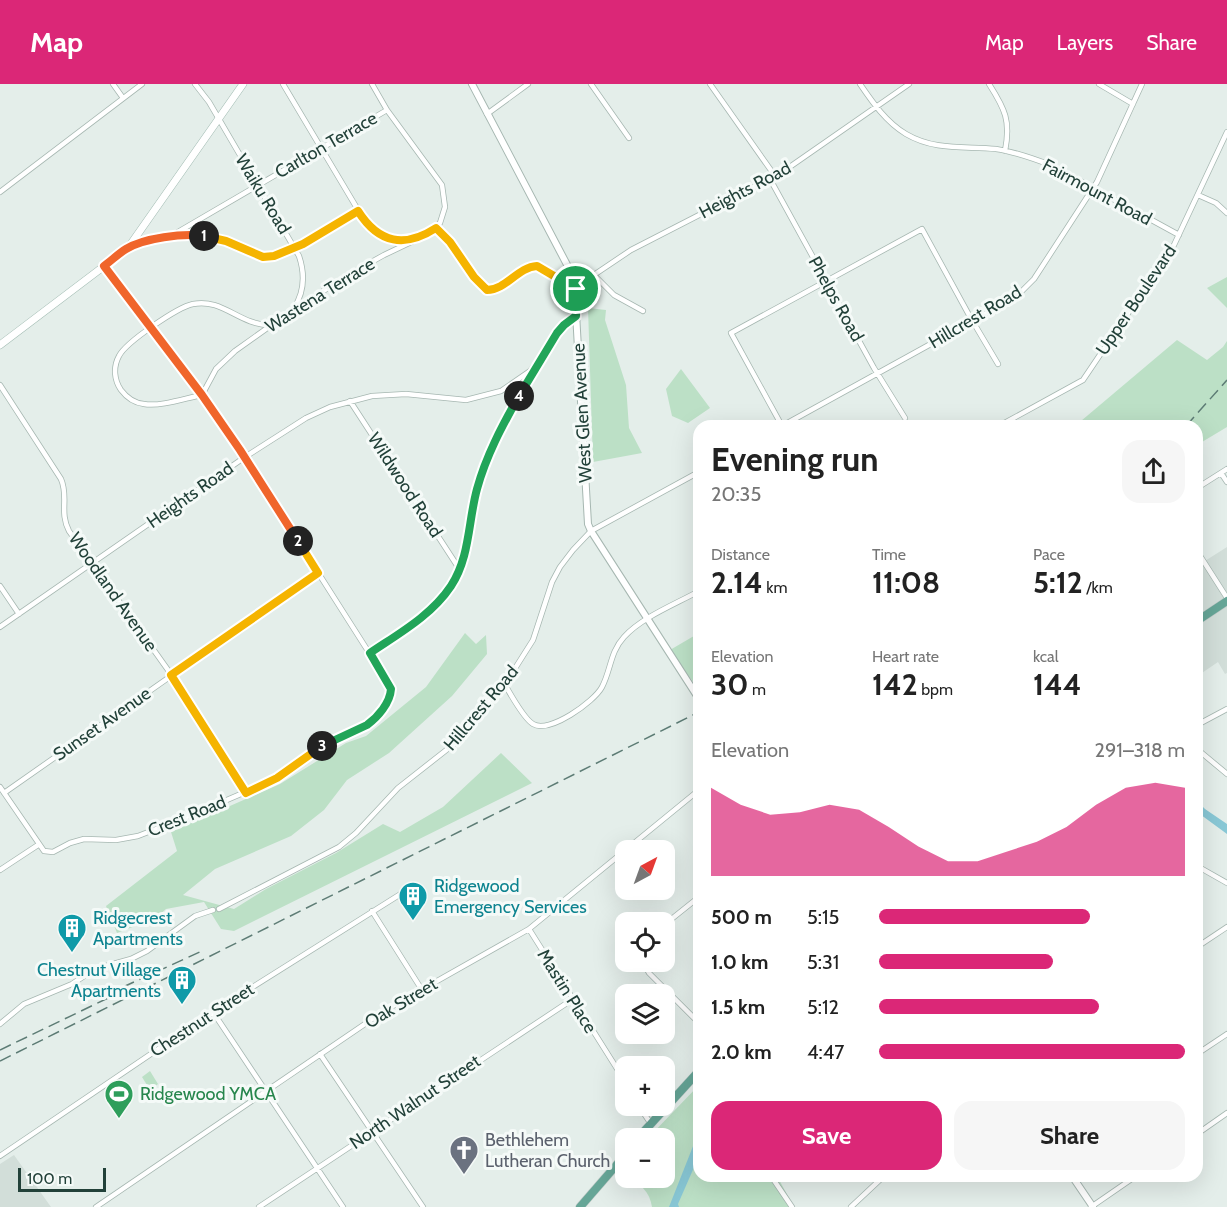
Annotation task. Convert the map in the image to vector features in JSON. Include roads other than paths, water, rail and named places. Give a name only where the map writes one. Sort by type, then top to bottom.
[{"type":"main road","points":[[0,345],[128,248],[243,84]]},
{"type":"main road","points":[[1203,617],[1227,599]]},
{"type":"main road","points":[[648,1128],[693,1078]]},
{"type":"main road","points":[[580,1207],[615,1167]]},
{"type":"street","points":[[113,84],[123,98]]},
{"type":"street","points":[[0,192],[142,84]]},
{"type":"street","name":"Waiku Road","points":[[195,84],[295,248],[302,266],[304,282],[293,311]]},
{"type":"street","points":[[283,84],[358,211],[370,227],[385,236],[401,240],[415,240]]},
{"type":"street","points":[[372,84],[387,110],[442,185],[445,207],[436,228],[450,242],[474,277],[487,290],[494,289],[527,268],[537,266],[576,288]]},
{"type":"street","name":"West Glen Avenue","points":[[472,84],[573,276],[576,288],[588,524],[693,690]]},
{"type":"street","points":[[487,114],[528,84]]},
{"type":"street","points":[[591,84],[629,138]]},
{"type":"street","name":"Phelps Road","points":[[710,84],[773,177],[826,281],[904,418]]},
{"type":"street","name":"Fairmount Road","points":[[860,84],[876,107],[896,127],[927,144],[949,148],[1005,151],[1053,166],[1179,235]]},
{"type":"street","name":"Heights Road","points":[[576,288],[631,250],[773,177],[909,84]]},
{"type":"street","points":[[989,84],[1002,103],[1007,120],[1008,138],[1005,151]]},
{"type":"street","points":[[1099,84],[1133,104]]},
{"type":"street","name":"Hillcrest Road","points":[[793,420],[1016,297],[1034,279],[1093,188],[1142,84]]},
{"type":"street","name":"Carlton Terrace","points":[[171,236],[387,110]]},
{"type":"street","name":"Upper Boulevard","points":[[1010,420],[1083,380],[1179,235],[1227,132]]},
{"type":"street","points":[[1198,195],[1215,203],[1227,213]]},
{"type":"street","points":[[128,248],[171,236],[200,235],[214,237],[263,257],[274,256],[295,248],[358,211]]},
{"type":"street","name":"Wastena Terrace","points":[[202,395],[210,377],[226,358],[271,325],[366,264],[436,228]]},
{"type":"street","points":[[779,420],[731,333],[922,229],[998,364]]},
{"type":"street","points":[[104,266],[202,395],[245,457],[370,653],[429,612],[444,596],[460,570],[466,552],[475,499],[486,462],[502,426],[538,362]]},
{"type":"street","points":[[594,275],[614,294],[643,311]]},
{"type":"street","points":[[202,395],[148,405],[134,402],[123,393],[115,375],[118,357],[130,344],[151,328],[178,310],[194,304],[220,306],[250,323],[271,325]]},
{"type":"street","name":"Heights Road","points":[[0,627],[245,457],[316,412],[372,396],[406,394],[454,399],[478,398],[501,392],[530,371],[557,333],[576,316]]},
{"type":"street","name":"Woodland Avenue","points":[[0,385],[61,479],[65,491],[63,510],[65,524],[171,675],[246,793]]},
{"type":"street","name":"Wildwood Road","points":[[350,401],[460,570]]},
{"type":"street","points":[[1203,484],[1227,469]]},
{"type":"street","points":[[1221,473],[1227,482]]},
{"type":"street","name":"Hillcrest Road","points":[[219,909],[348,841],[398,788],[454,744],[504,683],[532,640],[552,582],[573,550],[591,531],[693,475]]},
{"type":"street","points":[[1203,560],[1227,599]]},
{"type":"street","name":"Sunset Avenue","points":[[4,793],[318,573]]},
{"type":"street","points":[[0,586],[19,614]]},
{"type":"street","points":[[504,683],[531,723],[541,727],[546,726],[591,702],[602,688],[610,661],[626,635],[693,594]]},
{"type":"street","name":"Crest Road","points":[[38,845],[48,853],[84,839],[106,841],[127,839],[187,817],[277,778],[327,744],[361,729],[373,720],[388,701],[391,689],[370,653]]},
{"type":"street","points":[[1203,722],[1227,709]]},
{"type":"street","points":[[1203,754],[1227,774]]},
{"type":"street","points":[[0,787],[38,845],[0,870]]},
{"type":"street","name":"Oak Street","points":[[96,1207],[384,1011],[529,929],[693,795]]},
{"type":"street","points":[[1203,869],[1227,883]]},
{"type":"street","name":"Chestnut Street","points":[[0,1156],[213,1012],[407,890]]},
{"type":"street","points":[[675,916],[693,902]]},
{"type":"street","points":[[2,1023],[24,1004],[72,984],[95,969],[132,959],[147,951],[195,916],[213,910]]},
{"type":"street","points":[[372,911],[422,990]]},
{"type":"street","points":[[1203,943],[1227,927]]},
{"type":"street","name":"Mastin Place","points":[[529,929],[615,1066]]},
{"type":"street","points":[[648,972],[693,1017]]},
{"type":"street","name":"North Walnut Street","points":[[259,1207],[573,999]]},
{"type":"street","points":[[213,1012],[343,1207]]},
{"type":"street","points":[[1203,1050],[1227,1034]]},
{"type":"street","points":[[320,1054],[423,1207]]},
{"type":"street","points":[[1203,1130],[1227,1113]]},
{"type":"street","points":[[646,1116],[651,1124]]},
{"type":"street","points":[[775,1182],[792,1207]]},
{"type":"street","points":[[851,1207],[878,1182]]},
{"type":"street","points":[[1076,1182],[1092,1207],[1127,1182]]},
{"type":"water","points":[[1203,807],[1227,824],[1227,834],[1203,816]]},
{"type":"water","points":[[693,1146],[693,1170],[678,1204],[679,1207],[669,1207]]},
{"type":"railway","points":[[1191,420],[1227,380]]},
{"type":"railway","points":[[0,1061],[693,715]]},
{"type":"railway","points":[[123,987],[202,951]]},
{"type":"railway","points":[[0,1050],[131,987]]},
{"type":"place","name":"Ridgewood Emergency Services","points":[[413,922]]},
{"type":"place","name":"Ridgecrest Apartments","points":[[72,954]]},
{"type":"place","name":"Chestnut Village Apartments","points":[[182,1006]]},
{"type":"place","name":"Ridgewood YMCA","points":[[119,1120]]},
{"type":"place","name":"Bethlehem Lutheran Church","points":[[464,1176]]}]
